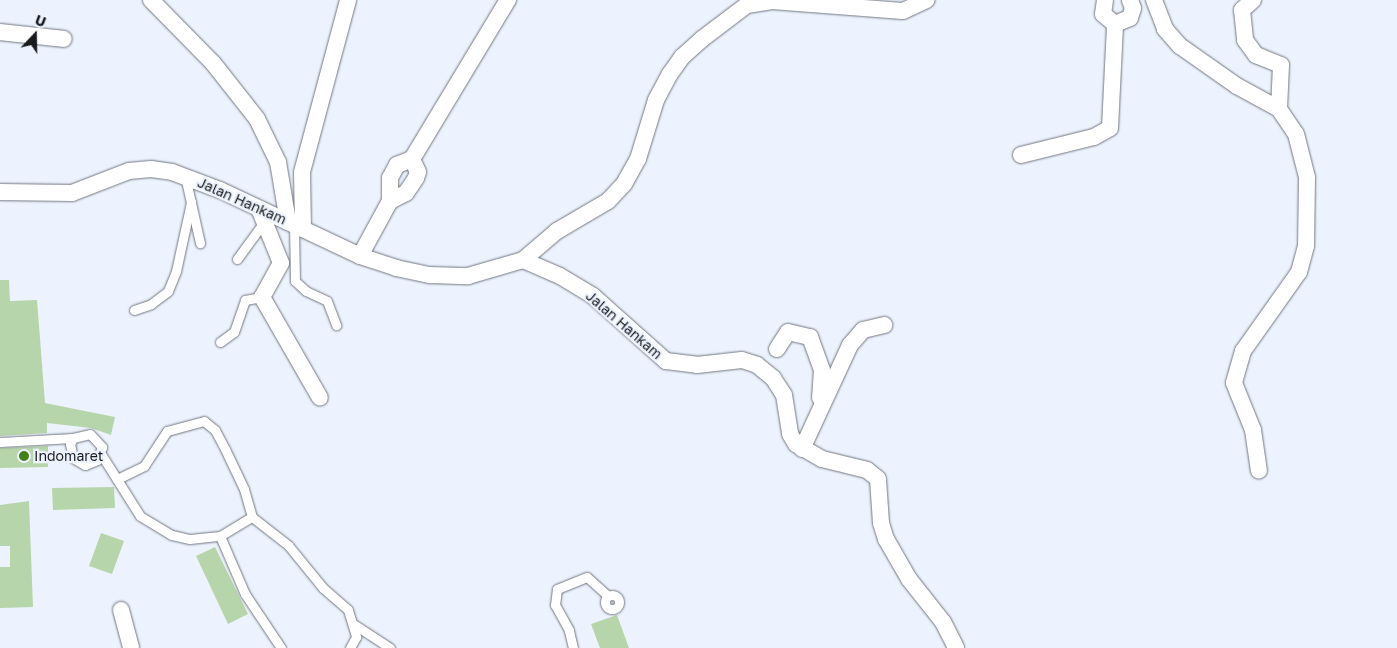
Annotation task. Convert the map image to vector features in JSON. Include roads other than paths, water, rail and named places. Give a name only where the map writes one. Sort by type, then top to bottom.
[{"type":"street","points":[[151,0],[213,63],[257,119],[278,162],[295,225]]},
{"type":"street","points":[[295,225],[302,172],[348,0]]},
{"type":"street","points":[[360,256],[390,201],[390,178],[397,165],[412,159],[508,0]]},
{"type":"street","points":[[524,260],[557,231],[608,201],[624,184],[638,159],[656,100],[670,74],[697,44],[746,2],[772,0],[818,2],[903,11],[927,0]]},
{"type":"street","points":[[1105,0],[1103,14],[1116,24]]},
{"type":"street","points":[[1116,24],[1130,18],[1133,8],[1130,0]]},
{"type":"street","points":[[1154,0],[1165,29],[1180,46],[1237,86],[1279,109],[1291,125],[1299,145],[1307,177],[1309,216],[1306,246],[1299,272],[1243,351],[1234,383],[1253,430],[1259,471]]},
{"type":"street","points":[[1253,0],[1242,10],[1246,40],[1256,55],[1280,65],[1279,109]]},
{"type":"street","points":[[1021,155],[1094,137],[1110,128],[1112,50],[1116,24]]},
{"type":"street","points":[[0,32],[64,38]]},
{"type":"street","points":[[390,201],[406,193],[416,178],[418,172],[412,159]]},
{"type":"street","name":"Jalan Hankam","points":[[0,192],[72,193],[119,174],[144,169],[185,176],[262,216],[295,225],[360,256],[408,271],[449,277],[488,272],[524,260],[560,276],[593,296],[666,361],[697,365],[742,360],[761,367],[784,395],[791,436],[802,449]]},
{"type":"street","points":[[262,216],[281,262],[262,297],[320,398]]},
{"type":"street","points":[[884,325],[863,330],[850,345],[802,449],[831,462],[867,470],[875,476],[880,486],[881,523],[886,539],[909,579],[943,622],[956,648]]},
{"type":"street","points":[[777,349],[782,337],[792,331],[806,334],[815,343],[822,370],[818,413]]},
{"type":"street","points":[[121,610],[130,648]]},
{"type":"lane","points":[[185,176],[200,242]]},
{"type":"lane","points":[[134,310],[151,304],[168,291],[176,271],[191,202]]},
{"type":"lane","points":[[237,259],[262,216]]},
{"type":"lane","points":[[295,225],[295,280],[306,290],[328,301],[336,325]]},
{"type":"lane","points":[[220,342],[234,332],[246,300],[262,297]]},
{"type":"lane","points":[[117,479],[144,466],[167,431],[204,421],[215,430],[225,449],[244,489],[252,517],[288,545],[323,588],[348,610],[355,625],[356,637],[350,648]]},
{"type":"lane","points":[[0,442],[73,438],[90,434],[100,441],[101,454],[133,508],[153,526],[181,538],[220,536],[252,517]]},
{"type":"lane","points":[[73,438],[70,451],[78,462],[91,464],[101,454]]},
{"type":"lane","points":[[220,536],[245,594],[281,648]]},
{"type":"lane","points":[[573,648],[569,630],[555,605],[557,589],[587,577],[608,596]]},
{"type":"lane","points":[[355,625],[390,648]]},
{"type":"place","name":"Indomaret","points":[[24,456]]}]
